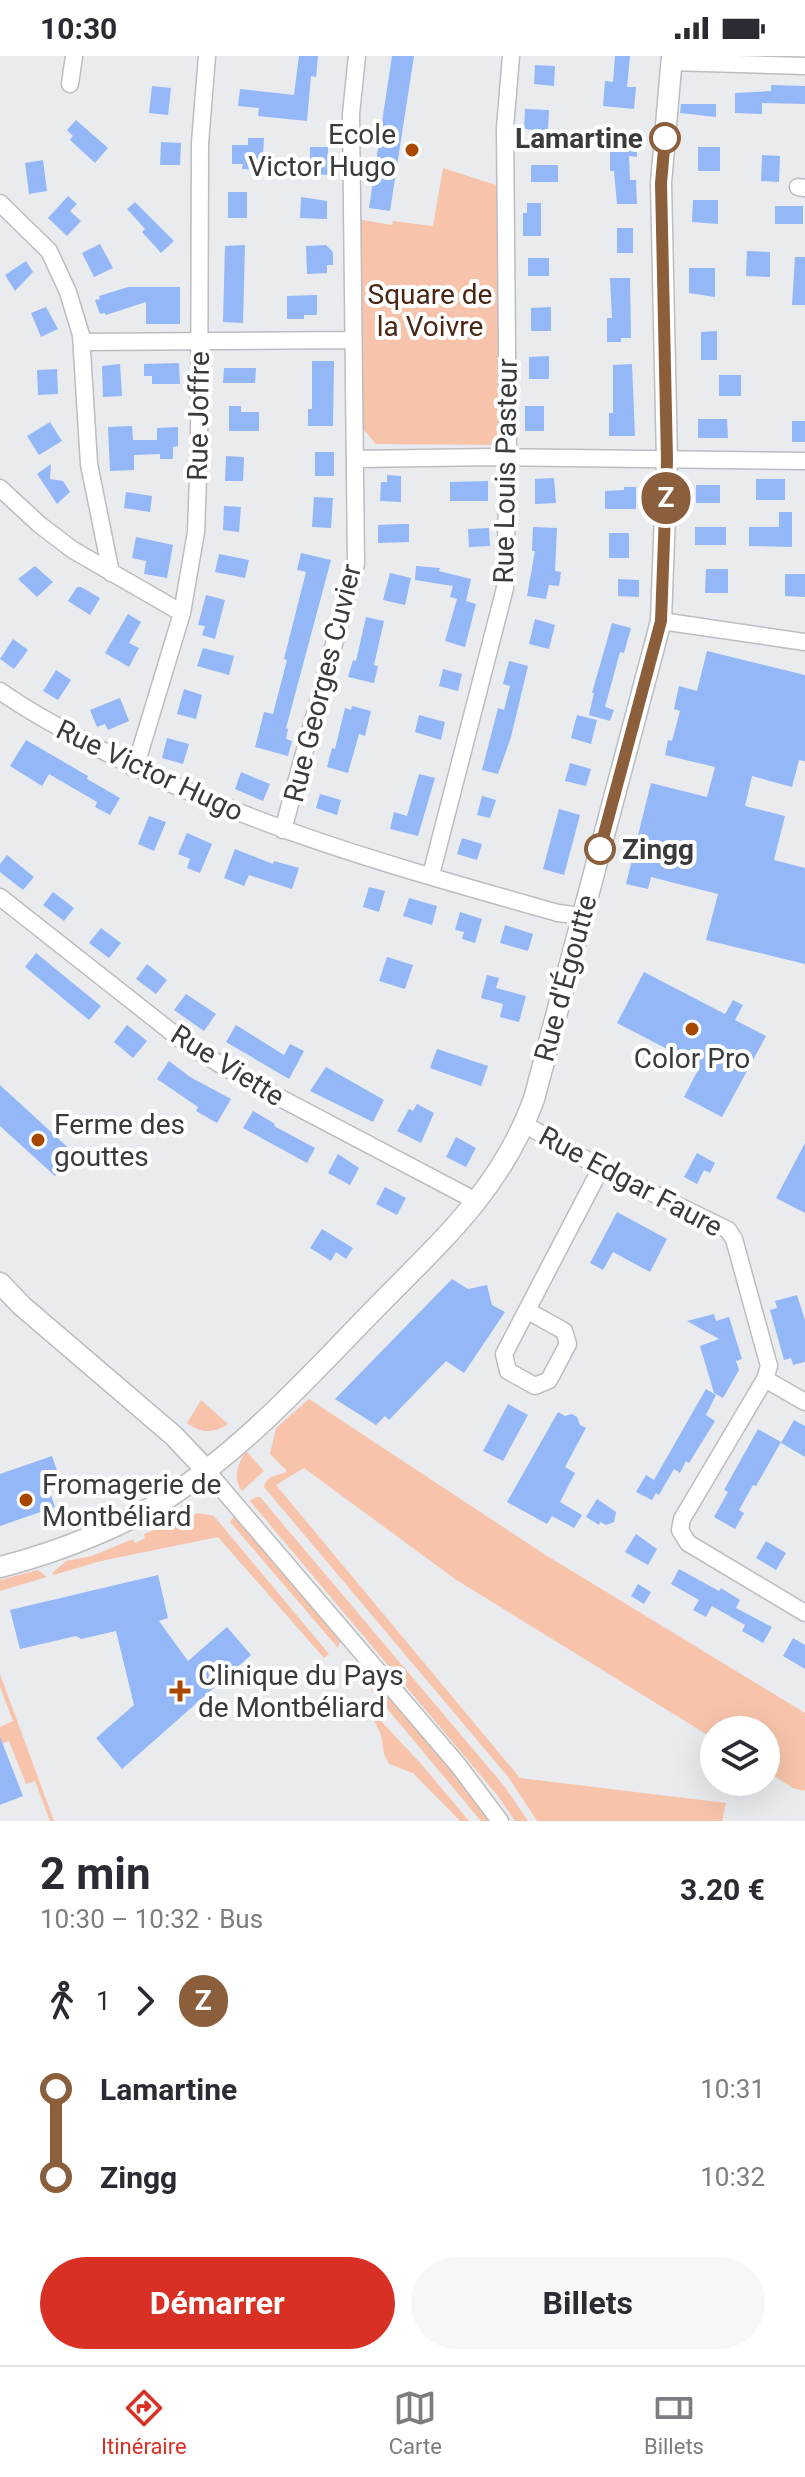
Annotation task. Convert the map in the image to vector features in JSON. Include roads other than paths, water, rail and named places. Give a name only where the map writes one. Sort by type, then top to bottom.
[{"type":"main road","name":"Rue d'Égoutte","points":[[0,1567],[38,1557],[128,1519],[177,1492],[206,1470],[297,1390],[446,1238],[492,1183],[524,1124],[534,1099],[661,621],[667,460],[661,183],[671,59]]},
{"type":"main road","points":[[0,1283],[22,1306],[174,1436],[206,1470]]},
{"type":"street","points":[[70,84],[74,56]]},
{"type":"street","name":"Rue Joffre","points":[[132,767],[139,755],[182,613],[196,532],[200,143],[207,56]]},
{"type":"street","name":"Rue Georges Cuvier","points":[[283,830],[356,564],[351,114],[357,56]]},
{"type":"street","name":"Rue Louis Pasteur","points":[[429,876],[505,588],[508,457],[505,128],[511,56]]},
{"type":"street","points":[[671,59],[805,66]]},
{"type":"street","points":[[0,203],[49,251],[68,292],[82,342],[89,464],[111,573]]},
{"type":"street","points":[[82,342],[352,340]]},
{"type":"street","points":[[355,459],[508,457],[805,461]]},
{"type":"street","points":[[0,488],[40,525],[111,573],[182,613]]},
{"type":"street","points":[[661,621],[805,642]]},
{"type":"street","name":"Rue Victor Hugo","points":[[0,691],[26,709],[132,767],[218,806],[429,876],[569,916],[582,916]]},
{"type":"street","name":"Rue Viette","points":[[0,897],[188,1045],[248,1081],[478,1202]]},
{"type":"street","name":"Rue Edgar Faure","points":[[524,1124],[601,1168],[728,1230],[734,1239],[769,1366],[765,1379]]},
{"type":"street","points":[[528,1311],[564,1331],[568,1344],[549,1380],[535,1386],[508,1371],[504,1354],[601,1168]]},
{"type":"street","points":[[805,1402],[765,1379],[682,1519],[680,1530],[688,1543],[805,1613]]},
{"type":"street","points":[[206,1470],[270,1541],[458,1765],[500,1821]]},
{"type":"place","name":"Lamartine","points":[[665,138]]},
{"type":"place","name":"Ecole Victor Hugo","points":[[412,150]]},
{"type":"place","name":"Zingg","points":[[600,849]]},
{"type":"place","name":"Color Pro","points":[[692,1029]]},
{"type":"place","name":"Ferme des gouttes","points":[[38,1140]]},
{"type":"place","name":"Fromagerie de Montbéliard","points":[[26,1500]]},
{"type":"place","name":"Clinique du Pays de Montbéliard","points":[[180,1691]]},
{"type":"park label","name":"Square de la Voivre","points":[[430,310]]}]
